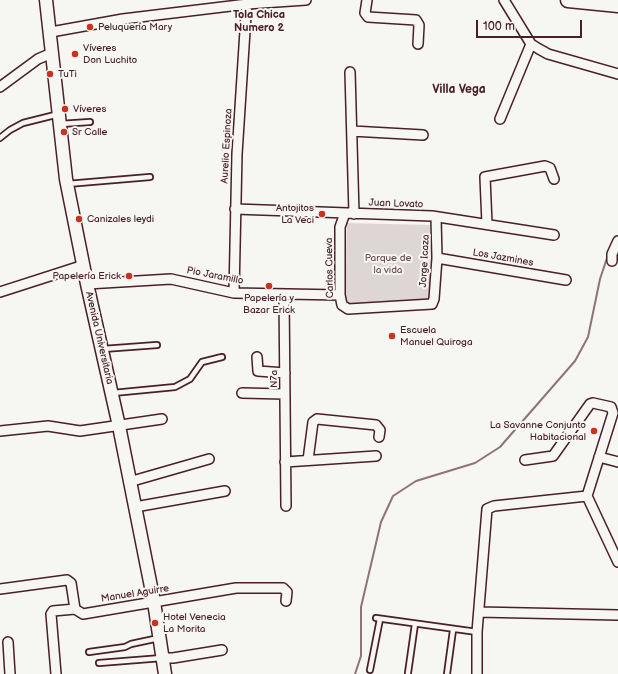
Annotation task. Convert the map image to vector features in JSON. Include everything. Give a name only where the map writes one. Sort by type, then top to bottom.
[{"type":"main road","points":[[568,0],[618,5]]},
{"type":"street","name":"Avenida Universitaria","points":[[46,0],[51,32],[52,53],[67,184],[84,265],[86,284],[119,426],[134,508],[154,602],[165,674]]},
{"type":"street","points":[[51,32],[122,19],[247,2],[306,0]]},
{"type":"street","points":[[367,0],[365,13],[368,17],[416,20],[419,25],[418,44]]},
{"type":"street","points":[[504,0],[531,44],[548,54],[618,74]]},
{"type":"street","name":"Aurelio Espinoza","points":[[234,293],[235,209],[247,2]]},
{"type":"street","points":[[500,119],[531,44]]},
{"type":"street","points":[[0,87],[38,59],[52,53]]},
{"type":"street","name":"Carlos Cueva","points":[[350,72],[352,132],[350,213],[340,227],[340,295],[342,305],[348,309],[432,304]]},
{"type":"street","points":[[352,132],[423,135]]},
{"type":"street","points":[[487,224],[483,180],[485,177],[545,166],[550,168],[554,180]]},
{"type":"street","name":"Juan Lovato","points":[[235,209],[436,218],[487,224],[554,235]]},
{"type":"street","name":"Jorge Icaza","points":[[432,304],[434,299],[437,258],[436,218]]},
{"type":"street","points":[[612,261],[612,254],[618,241]]},
{"type":"street","name":"Los Jazmines","points":[[437,258],[566,280]]},
{"type":"street","points":[[0,292],[84,265]]},
{"type":"street","name":"Pio Jaramillo","points":[[86,284],[171,279],[234,293],[340,295]]},
{"type":"street","name":"N7a","points":[[284,295],[286,506]]},
{"type":"street","points":[[257,357],[258,371],[285,373]]},
{"type":"street","points":[[242,393],[285,394]]},
{"type":"street","points":[[525,460],[553,456],[590,404],[593,403],[611,407],[613,410],[587,496],[618,562]]},
{"type":"street","points":[[308,460],[313,422],[317,418],[376,425],[380,430],[379,437]]},
{"type":"street","points":[[0,431],[48,426],[80,432],[162,419]]},
{"type":"street","points":[[285,462],[376,456]]},
{"type":"street","points":[[599,457],[618,462]]},
{"type":"street","points":[[129,482],[209,459]]},
{"type":"street","points":[[134,508],[225,491]]},
{"type":"street","points":[[477,674],[477,632],[487,509],[494,506],[587,496]]},
{"type":"street","points":[[0,589],[67,580],[71,583],[75,609]]},
{"type":"street","name":"Manuel Aguirre","points":[[56,674],[52,611],[75,609],[84,614],[245,588],[283,588],[286,592],[286,601]]},
{"type":"street","points":[[479,612],[618,615]]},
{"type":"street","points":[[8,642],[10,674]]},
{"type":"street","points":[[162,658],[173,658],[222,650]]},
{"type":"lane","points":[[0,138],[10,130],[23,123],[59,119],[90,122]]},
{"type":"lane","points":[[67,184],[150,177]]},
{"type":"lane","points":[[101,349],[157,345]]},
{"type":"lane","points":[[112,394],[175,387],[190,379],[202,362],[222,358]]},
{"type":"lane","points":[[370,670],[378,619],[477,632]]},
{"type":"lane","points":[[408,673],[415,624]]},
{"type":"lane","points":[[446,674],[453,630]]},
{"type":"lane","points":[[89,652],[126,647],[131,644],[159,638]]},
{"type":"lane","points":[[99,663],[162,658]]},
{"type":"green space","name":"Parque de la vida","points":[[347,223],[430,225],[430,303],[345,306]]},
{"type":"waterway","points":[[355,674],[361,656],[361,607],[381,522],[393,496],[416,481],[475,463],[500,447],[575,361],[588,337],[600,279],[608,255]]},
{"type":"place","name":"Peluquería Mary","points":[[90,27]]},
{"type":"place","name":"Víveres Don Luchito","points":[[75,54]]},
{"type":"place","name":"TuTi","points":[[50,74]]},
{"type":"place","name":"Víveres","points":[[65,109]]},
{"type":"place","name":"Sr Calle","points":[[64,132]]},
{"type":"place","name":"Antojitos La Veci","points":[[322,214]]},
{"type":"place","name":"Canizales leydi","points":[[79,219]]},
{"type":"place","name":"Papelería Erick","points":[[129,276]]},
{"type":"place","name":"Papelería y Bazar Erick","points":[[269,286]]},
{"type":"place","name":"Escuela Manuel Quiroga","points":[[392,336]]},
{"type":"place","name":"La Savanne Conjunto Habitacional","points":[[594,431]]},
{"type":"place","name":"Hotel Venecia La Morita","points":[[155,623]]},
{"type":"district","name":"Tola Chica Numero 2","points":[[259,21]]},
{"type":"district","name":"Villa Vega","points":[[459,90]]}]
